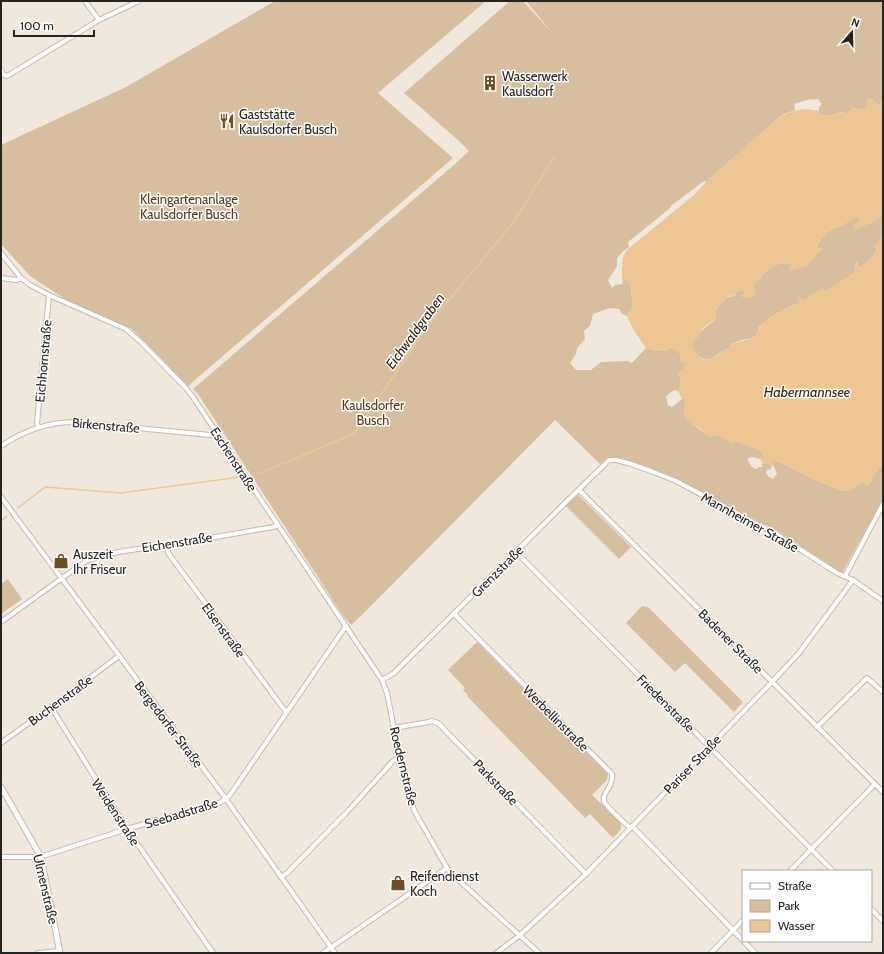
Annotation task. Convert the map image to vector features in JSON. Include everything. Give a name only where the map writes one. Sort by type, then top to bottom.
[{"type":"street","points":[[84,1],[99,20]]},
{"type":"street","points":[[1,70],[6,76],[10,75],[99,20],[139,1]]},
{"type":"street","name":"Eschenstraße","points":[[1,253],[21,278],[30,285],[126,329],[143,344],[185,387],[382,680],[386,688],[388,699]]},
{"type":"street","points":[[1,278],[18,280],[21,278]]},
{"type":"street","name":"Eichhornstraße","points":[[38,427],[37,423],[49,295]]},
{"type":"street","name":"Birkenstraße","points":[[1,446],[9,440],[38,427],[56,423],[75,422],[210,435],[215,431]]},
{"type":"street","name":"Grenzstraße","points":[[382,680],[394,673],[610,460]]},
{"type":"street","name":"Mannheimer Straße","points":[[610,460],[628,463],[651,471],[682,485],[776,534],[837,572],[853,580],[883,601]]},
{"type":"street","name":"Badener Straße","points":[[579,490],[883,792]]},
{"type":"street","name":"Bergedorfer Straße","points":[[1,497],[226,799],[335,953]]},
{"type":"street","points":[[845,576],[883,504]]},
{"type":"street","name":"Eichenstraße","points":[[1,622],[61,578],[92,558],[123,551],[273,527],[276,526],[277,523]]},
{"type":"street","name":"Elsenstraße","points":[[166,545],[171,557],[287,712]]},
{"type":"street","name":"Friedenstraße","points":[[516,552],[832,870]]},
{"type":"street","name":"Pariser Straße","points":[[496,953],[520,936],[586,874],[772,682],[799,652],[853,580]]},
{"type":"street","name":"Werbellinstraße","points":[[454,614],[612,774],[612,782],[604,796],[604,801],[607,806],[631,827],[742,939]]},
{"type":"street","name":"Seebadstraße","points":[[1,857],[41,856],[127,829],[219,803],[226,799],[346,626]]},
{"type":"street","name":"Buchenstraße","points":[[1,742],[119,656]]},
{"type":"street","points":[[817,727],[867,678],[883,692]]},
{"type":"street","name":"Roedernstraße","points":[[388,699],[409,796],[415,812],[447,868],[539,953]]},
{"type":"street","name":"Weidenstraße","points":[[51,707],[127,829],[213,953]]},
{"type":"street","name":"Parkstraße","points":[[394,728],[432,721],[438,723],[586,874]]},
{"type":"street","points":[[281,877],[287,873],[347,812],[394,760],[400,758]]},
{"type":"street","points":[[791,870],[874,784]]},
{"type":"street","name":"Ulmenstraße","points":[[1,787],[41,856],[60,952]]},
{"type":"street","points":[[322,953],[447,868]]},
{"type":"street","points":[[872,910],[883,921]]},
{"type":"street","points":[[711,953],[742,921]]},
{"type":"street","name":"Werbellinstraße","points":[[744,942],[755,953]]},
{"type":"street","points":[[38,953],[60,952]]},
{"type":"green space","name":"Kleingartenanlage Kaulsdorfer Busch","points":[[275,1],[486,1],[378,93],[453,158],[188,386],[132,329],[68,301],[30,276],[1,244],[1,145],[126,87]]},
{"type":"green space","name":"Kaulsdorfer Busch","points":[[510,1],[523,1],[553,34],[526,1],[883,1],[883,98],[880,105],[875,103],[872,99],[867,100],[867,106],[864,110],[853,108],[848,113],[839,113],[826,116],[819,114],[819,107],[822,104],[818,99],[807,100],[794,104],[795,110],[784,114],[776,120],[706,182],[704,181],[672,205],[628,242],[629,247],[617,258],[617,266],[608,280],[612,288],[615,285],[622,284],[624,280],[629,281],[633,308],[627,316],[622,314],[619,309],[610,308],[593,314],[590,326],[584,331],[585,339],[577,348],[576,354],[570,363],[576,370],[591,370],[601,362],[628,361],[632,363],[646,348],[656,351],[667,351],[671,347],[677,350],[680,354],[681,362],[685,361],[685,367],[678,373],[682,384],[678,391],[674,390],[666,396],[668,405],[672,407],[682,399],[686,398],[684,409],[685,416],[689,421],[711,437],[713,434],[723,437],[731,443],[735,441],[758,449],[763,454],[760,459],[752,457],[747,459],[751,466],[755,469],[762,467],[763,466],[761,464],[767,463],[771,469],[768,469],[766,473],[773,479],[777,474],[773,466],[774,461],[780,462],[820,482],[844,491],[848,491],[859,484],[865,484],[868,486],[883,463],[883,499],[842,573],[776,530],[659,471],[621,458],[611,457],[600,464],[555,420],[351,625],[344,617],[198,394],[193,389],[469,151],[404,93]]},
{"type":"green space","points":[[883,215],[883,241],[882,238],[874,247],[877,251],[869,261],[862,266],[858,266],[857,263],[854,263],[854,273],[825,291],[822,289],[804,300],[801,299],[797,304],[789,306],[771,317],[759,327],[756,337],[735,343],[708,360],[696,354],[692,342],[701,331],[716,319],[715,311],[726,298],[736,295],[736,292],[743,290],[746,292],[742,296],[753,286],[757,280],[759,280],[765,272],[774,266],[788,263],[791,264],[790,271],[822,249],[816,247],[821,239],[830,230],[839,227],[859,216],[861,220],[854,225],[871,223]]},
{"type":"green space","points":[[578,495],[631,547],[619,559],[566,506]]},
{"type":"green space","points":[[8,579],[22,599],[1,614],[1,584]]},
{"type":"green space","points":[[642,606],[648,607],[743,702],[734,712],[685,663],[675,672],[626,623]]},
{"type":"green space","points":[[477,642],[608,774],[607,780],[592,795],[621,823],[621,829],[613,838],[590,814],[585,818],[467,696],[468,695],[463,690],[465,688],[448,670]]},
{"type":"water","name":"Habermannsee","points":[[882,98],[883,215],[871,223],[854,231],[854,225],[861,220],[859,216],[839,227],[830,230],[816,246],[822,249],[807,266],[790,271],[791,264],[788,263],[770,268],[759,280],[757,280],[753,286],[756,292],[752,299],[746,297],[742,298],[746,292],[743,290],[737,292],[734,297],[731,295],[726,298],[715,311],[716,319],[705,326],[699,334],[699,337],[692,342],[695,353],[698,352],[701,359],[709,360],[727,349],[732,344],[756,337],[761,324],[789,306],[797,304],[798,296],[804,300],[822,289],[825,291],[838,284],[854,273],[854,263],[855,262],[858,266],[862,266],[869,261],[877,251],[874,247],[882,237],[883,463],[868,486],[865,484],[859,484],[848,491],[844,491],[820,482],[780,462],[774,461],[774,464],[771,467],[767,463],[763,464],[760,459],[763,454],[758,449],[735,441],[731,443],[723,437],[713,435],[711,438],[700,428],[691,424],[687,420],[684,415],[686,398],[682,399],[678,391],[682,384],[678,373],[684,369],[685,362],[681,362],[680,354],[677,350],[671,347],[667,351],[656,351],[646,348],[633,329],[627,316],[633,308],[631,288],[628,281],[624,280],[622,285],[622,267],[623,257],[628,249],[694,195],[706,182],[776,120],[791,112],[802,109],[819,111],[819,114],[824,115],[848,113],[853,108],[864,110],[867,106],[867,100],[872,99],[875,103],[880,105]]},
{"type":"waterway","name":"Eichwaldgraben","points":[[258,474],[354,434],[429,324],[513,223],[554,157]]},
{"type":"waterway","name":"Eichwaldgraben","points":[[18,508],[45,487],[121,493],[240,477]]},
{"type":"waterway","name":"Eichwaldgraben","points":[[1,521],[7,516]]},
{"type":"place","name":"Wasserwerk Kaulsdorf","points":[[490,83]]},
{"type":"place","name":"Gaststätte Kaulsdorfer Busch","points":[[227,121]]},
{"type":"place","name":"Auszeit Ihr Friseur","points":[[61,561]]},
{"type":"place","name":"Reifendienst Koch","points":[[398,883]]}]
